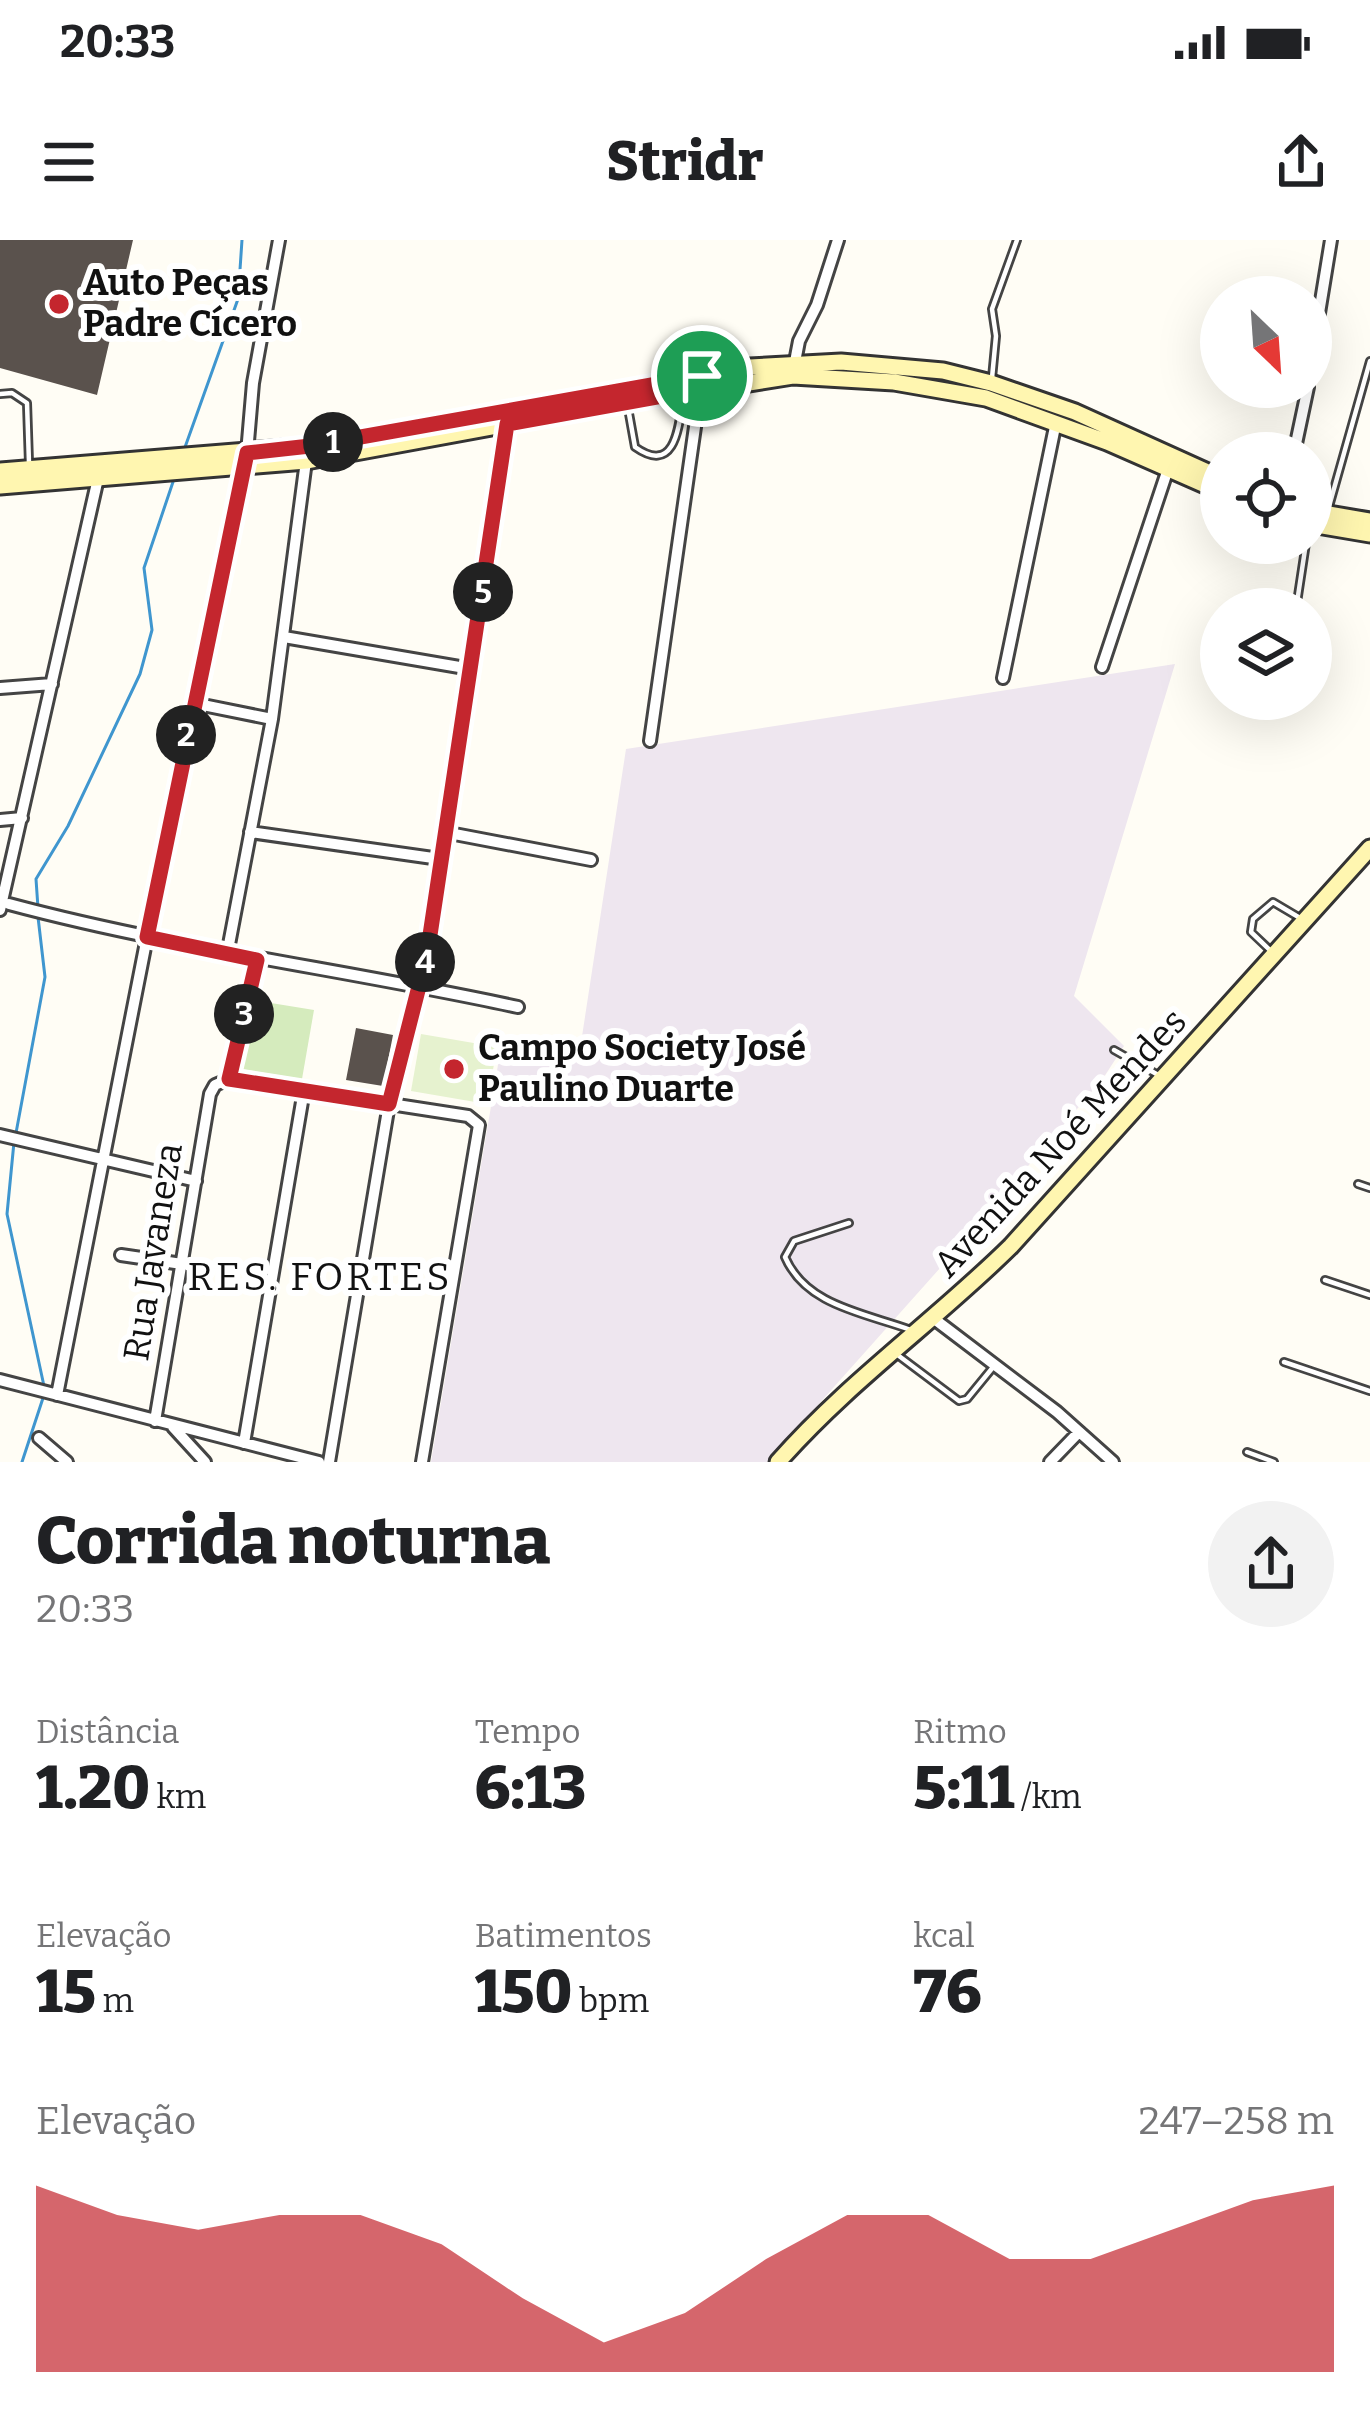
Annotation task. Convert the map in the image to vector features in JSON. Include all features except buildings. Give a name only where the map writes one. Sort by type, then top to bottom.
[{"type":"street","points":[[48,1392],[104,1160],[245,461],[279,240]]},
{"type":"street","points":[[793,369],[838,240]]},
{"type":"street","points":[[1325,276],[1331,240]]},
{"type":"street","points":[[245,461],[310,446],[793,369],[988,390],[1075,412],[1200,479]]},
{"type":"street","points":[[620,399],[695,386]]},
{"type":"street","points":[[650,741],[695,386]]},
{"type":"street","points":[[988,390],[1056,422],[1200,471]]},
{"type":"street","points":[[0,471],[306,461],[506,416]]},
{"type":"street","points":[[329,1462],[389,1104],[418,985],[440,859],[506,416]]},
{"type":"street","points":[[1004,678],[1056,422]]},
{"type":"street","points":[[227,955],[272,719],[306,461]]},
{"type":"street","points":[[1102,667],[1171,461]]},
{"type":"street","points":[[0,486],[100,470]]},
{"type":"street","points":[[100,470],[4,907],[227,955],[418,985],[518,1007]]},
{"type":"street","points":[[1332,520],[1370,521]]},
{"type":"street","points":[[1332,523],[1370,534]]},
{"type":"street","points":[[284,638],[471,669]]},
{"type":"street","points":[[0,688],[52,684]]},
{"type":"street","points":[[193,703],[272,719]]},
{"type":"street","points":[[0,820],[22,818]]},
{"type":"street","points":[[250,832],[440,859]]},
{"type":"street","points":[[444,832],[591,860]]},
{"type":"street","name":"Avenida Noé Mendes","points":[[778,1462],[834,1402],[1011,1246],[1370,848]]},
{"type":"street","points":[[257,960],[229,1079],[468,1116],[478,1123],[422,1462]]},
{"type":"street","name":"Rua Javaneza","points":[[155,1421],[210,1094],[215,1085],[229,1079]]},
{"type":"street","points":[[244,1443],[304,1090]]},
{"type":"street","points":[[0,1136],[196,1181]]},
{"type":"street","points":[[121,1255],[182,1264]]},
{"type":"street","points":[[933,1318],[1113,1462]]},
{"type":"street","points":[[1,1381],[319,1462]]},
{"type":"street","points":[[173,1427],[204,1462]]},
{"type":"street","points":[[1050,1462],[1079,1432]]},
{"type":"street","points":[[39,1438],[67,1462]]},
{"type":"lane","points":[[988,390],[996,345],[992,309],[1017,240]]},
{"type":"lane","points":[[1332,476],[1370,361]]},
{"type":"lane","points":[[620,399],[635,447],[644,453],[665,452],[677,441],[695,386]]},
{"type":"lane","points":[[0,394],[12,393],[27,403],[29,469]]},
{"type":"lane","points":[[1275,955],[1251,932],[1252,920],[1273,902],[1305,922]]},
{"type":"lane","points":[[1114,1050],[1166,1079]]},
{"type":"lane","points":[[1358,1184],[1370,1188]]},
{"type":"lane","points":[[849,1223],[794,1241],[784,1257],[789,1268],[815,1296],[916,1332]]},
{"type":"lane","points":[[1325,1280],[1370,1294]]},
{"type":"lane","points":[[893,1351],[959,1400],[967,1399],[994,1366]]},
{"type":"lane","points":[[1284,1362],[1370,1391]]},
{"type":"lane","points":[[1247,1452],[1274,1462]]},
{"type":"shaded area","points":[[1175,664],[1074,996],[1124,1046],[1102,1080],[767,1462],[431,1462],[501,1047],[579,1056],[626,749]]},
{"type":"green space","points":[[253,1000],[314,1010],[302,1079],[241,1069]]},
{"type":"green space","name":"Campo Society José Paulino Duarte","points":[[421,1034],[497,1047],[487,1104],[411,1091]]},
{"type":"waterway","points":[[184,450],[238,299],[242,240]]},
{"type":"waterway","points":[[38,908],[36,879],[68,826],[140,674],[152,630],[144,568],[175,476]]},
{"type":"waterway","points":[[16,1133],[45,977],[38,917]]},
{"type":"waterway","points":[[14,1142],[7,1214],[44,1386]]},
{"type":"waterway","points":[[22,1462],[44,1395]]},
{"type":"place","name":"Auto Peças Padre Cícero","points":[[59,304]]},
{"type":"place","name":"Campo Society José Paulino Duarte","points":[[454,1069]]},
{"type":"district","name":"RES. FORTES","points":[[320,1277]]},
{"type":"route","points":[[702,376],[701,389],[507,424],[427,955],[389,1104],[229,1079],[257,960],[147,937],[247,453],[310,446],[702,376]]}]
